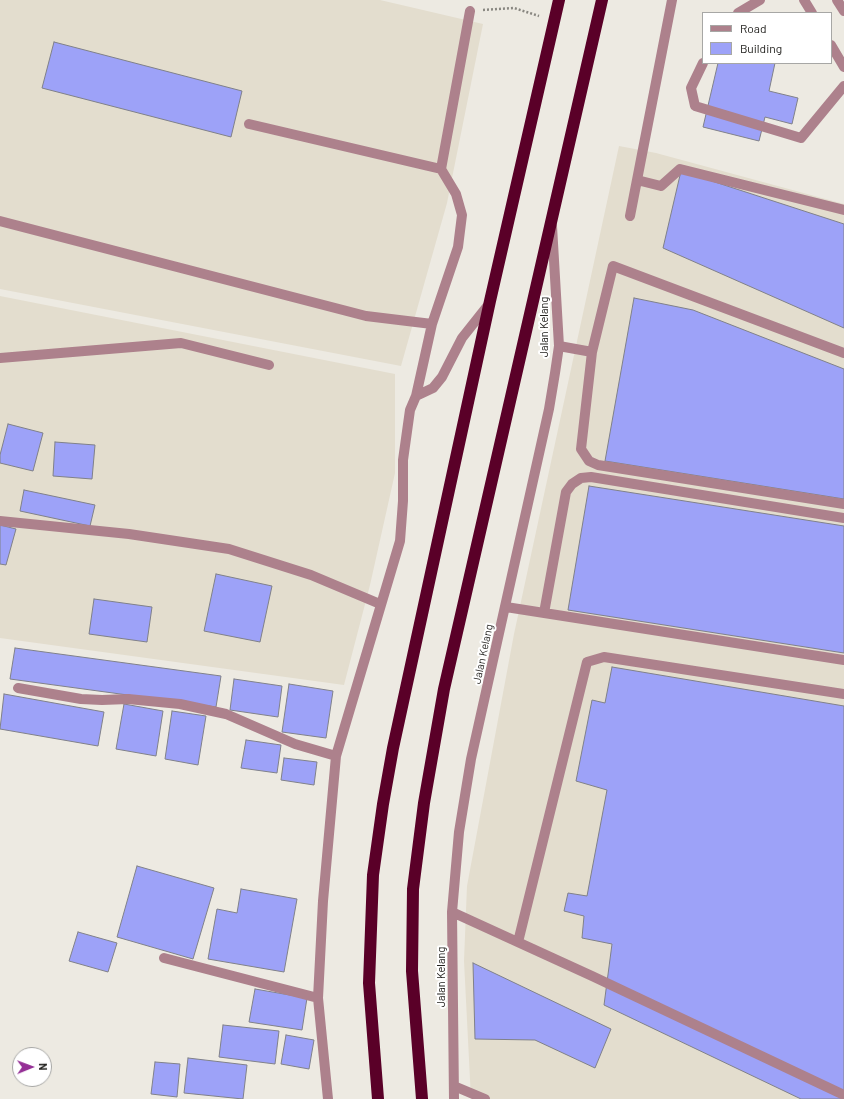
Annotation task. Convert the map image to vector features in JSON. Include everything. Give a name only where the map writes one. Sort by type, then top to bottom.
[{"type":"highway","points":[[378,1099],[369,983],[370,912],[377,841],[393,748],[490,302],[559,0]]},
{"type":"highway","points":[[422,1099],[412,971],[413,888],[424,803],[444,689],[551,217],[602,0]]},
{"type":"street","points":[[630,216],[672,0]]},
{"type":"street","points":[[740,12],[760,0]]},
{"type":"street","points":[[804,0],[811,12]]},
{"type":"street","points":[[837,0],[844,11]]},
{"type":"street","points":[[328,1099],[318,998],[323,901],[336,756],[400,541],[403,501],[403,460],[410,410],[416,396],[432,324],[458,247],[462,215],[456,194],[441,170],[470,11]]},
{"type":"street","points":[[832,47],[844,67]]},
{"type":"street","points":[[703,64],[691,88],[695,106],[801,138],[844,86]]},
{"type":"street","points":[[249,124],[441,170]]},
{"type":"street","points":[[637,180],[661,186],[680,169],[844,210]]},
{"type":"street","name":"Jalan Kelang","points":[[454,1099],[452,912],[465,792],[549,409],[559,346],[551,217]]},
{"type":"street","points":[[0,220],[366,316],[432,324]]},
{"type":"street","points":[[844,353],[613,266],[592,352],[581,449],[590,461],[598,465],[844,504]]},
{"type":"street","points":[[416,396],[433,388],[442,377],[462,338],[490,302]]},
{"type":"street","points":[[0,358],[181,343],[269,365]]},
{"type":"street","points":[[559,346],[592,352]]},
{"type":"street","points":[[544,613],[566,492],[572,484],[581,478],[591,477],[844,518]]},
{"type":"street","points":[[0,521],[129,534],[229,549],[311,575],[380,604]]},
{"type":"street","points":[[506,606],[844,660]]},
{"type":"street","points":[[518,942],[587,662],[604,657],[844,694]]},
{"type":"street","points":[[18,688],[81,699],[128,699],[180,704],[226,714],[295,744],[336,756]]},
{"type":"street","points":[[452,912],[844,1095]]},
{"type":"street","points":[[164,958],[318,998]]},
{"type":"street","points":[[454,1086],[485,1099]]},
{"type":"path","points":[[470,11],[514,8],[554,22]]},
{"type":"shaded area","points":[[0,0],[380,0],[483,24],[447,203],[401,366],[0,289]]},
{"type":"shaded area","points":[[619,146],[656,153],[844,204],[844,1099],[471,1099],[464,961],[467,886],[514,634]]},
{"type":"shaded area","points":[[0,296],[395,374],[395,473],[370,585],[344,685],[0,638]]},
{"type":"building","points":[[54,42],[242,91],[231,137],[42,88]]},
{"type":"building","points":[[718,64],[775,64],[769,91],[798,98],[792,124],[765,117],[759,141],[703,127]]},
{"type":"building","points":[[681,171],[844,224],[844,328],[663,248]]},
{"type":"building","points":[[634,298],[693,310],[844,369],[844,499],[605,461]]},
{"type":"building","points":[[8,424],[43,433],[33,471],[0,463],[0,455]]},
{"type":"building","points":[[55,442],[95,445],[92,479],[53,476]]},
{"type":"building","points":[[589,486],[844,526],[844,653],[568,610]]},
{"type":"building","points":[[24,490],[95,505],[90,526],[20,511]]},
{"type":"building","points":[[0,525],[16,529],[6,565],[0,564]]},
{"type":"building","points":[[216,574],[272,586],[260,642],[204,631]]},
{"type":"building","points":[[94,599],[152,607],[147,642],[89,634]]},
{"type":"building","points":[[15,648],[221,676],[216,707],[10,679]]},
{"type":"building","points":[[612,667],[844,706],[844,1099],[801,1099],[604,1005],[612,944],[582,938],[584,916],[564,911],[568,893],[587,896],[607,790],[576,781],[592,700],[605,703]]},
{"type":"building","points":[[234,679],[282,686],[278,717],[230,710]]},
{"type":"building","points":[[289,684],[333,691],[326,738],[282,732]]},
{"type":"building","points":[[4,694],[104,712],[98,746],[0,729]]},
{"type":"building","points":[[124,704],[163,711],[156,756],[116,749]]},
{"type":"building","points":[[172,711],[206,716],[198,765],[165,759]]},
{"type":"building","points":[[246,740],[281,745],[277,773],[241,768]]},
{"type":"building","points":[[284,758],[317,762],[314,785],[281,780]]},
{"type":"building","points":[[137,866],[214,888],[193,959],[117,937]]},
{"type":"building","points":[[241,889],[297,899],[284,972],[208,959],[217,909],[237,913]]},
{"type":"building","points":[[78,932],[117,943],[108,972],[69,961]]},
{"type":"building","points":[[473,963],[611,1029],[595,1068],[535,1040],[475,1039]]},
{"type":"building","points":[[255,989],[307,998],[302,1030],[249,1022]]},
{"type":"building","points":[[223,1025],[279,1031],[275,1064],[219,1057]]},
{"type":"building","points":[[286,1035],[314,1040],[309,1069],[281,1064]]},
{"type":"building","points":[[188,1058],[247,1065],[243,1099],[184,1093]]},
{"type":"building","points":[[155,1062],[180,1064],[177,1097],[151,1094]]}]
